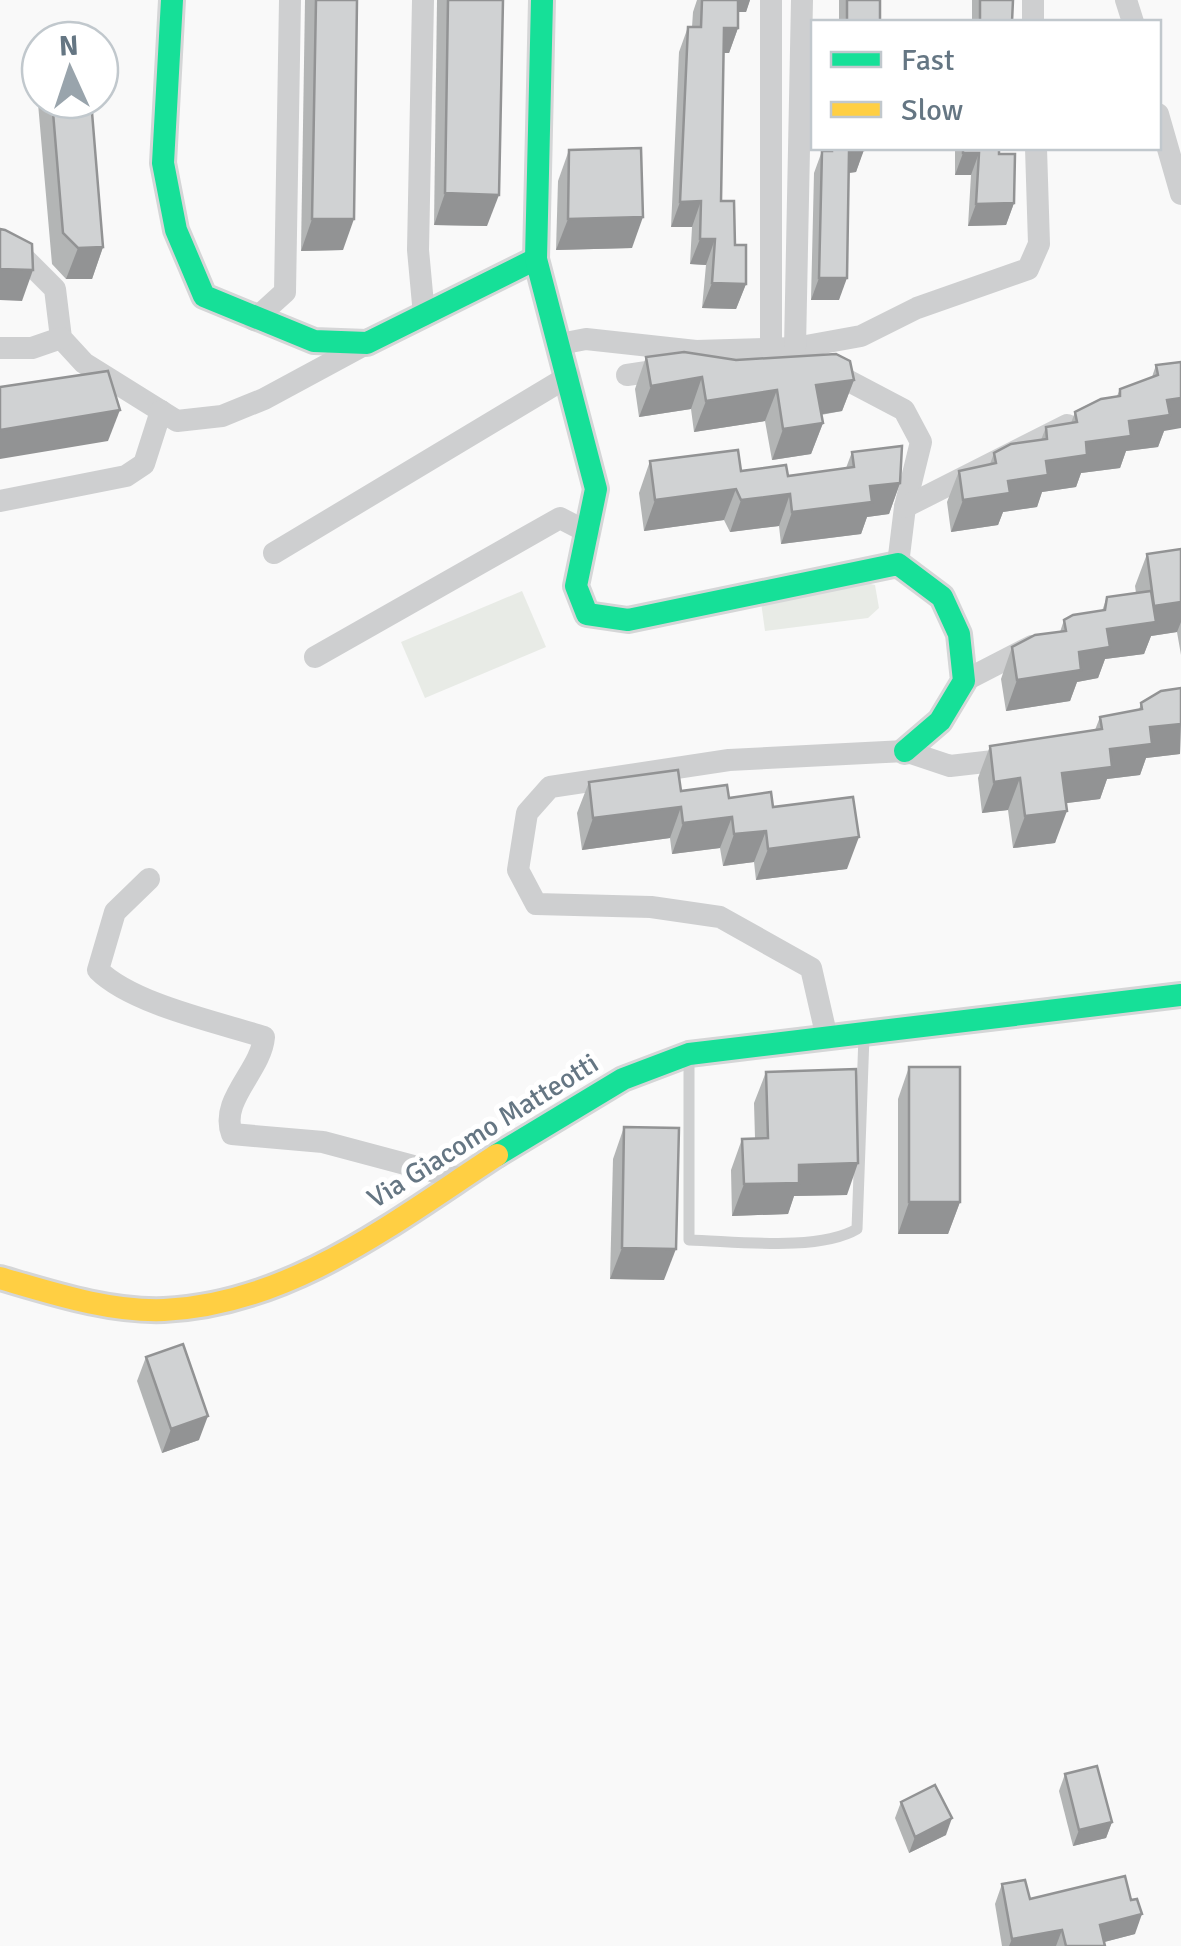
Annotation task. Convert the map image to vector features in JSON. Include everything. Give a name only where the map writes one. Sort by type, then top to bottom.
[{"type":"street","points":[[172,0],[163,163],[176,230],[204,296],[254,320],[314,341],[367,343]]},
{"type":"street","points":[[254,320],[285,292],[290,0]]},
{"type":"street","points":[[423,0],[418,250],[424,315]]},
{"type":"street","points":[[542,0],[536,259],[596,490],[576,586],[587,614],[628,620],[898,564],[942,597],[959,634],[964,682]]},
{"type":"street","points":[[771,0],[771,349]]},
{"type":"street","points":[[795,348],[802,0]]},
{"type":"street","points":[[1161,124],[1181,194]]},
{"type":"street","points":[[560,344],[586,339],[696,350],[795,348],[861,336],[918,308],[1028,269],[1038,244],[1036,150]]},
{"type":"street","points":[[0,248],[22,256],[55,289],[60,338],[84,363],[177,421],[222,416],[264,399],[536,259]]},
{"type":"street","points":[[0,348],[32,348],[60,338]]},
{"type":"street","points":[[626,376],[673,368],[707,374]]},
{"type":"street","points":[[810,371],[828,370],[904,410],[921,442],[905,507],[898,564]]},
{"type":"street","points":[[274,552],[569,376]]},
{"type":"street","points":[[0,501],[126,476],[144,464],[161,412]]},
{"type":"street","points":[[905,507],[1092,412]]},
{"type":"street","points":[[316,657],[560,518],[589,533]]},
{"type":"street","points":[[905,751],[940,721],[964,682],[1060,632]]},
{"type":"street","points":[[827,1038],[810,968],[720,917],[651,907],[536,904],[518,870],[527,813],[550,786],[728,760],[905,751],[950,766],[1034,752]]},
{"type":"street","points":[[149,879],[115,912],[98,970],[108,980],[181,1010],[264,1037],[263,1048],[230,1109],[227,1122],[232,1134],[323,1142],[458,1178]]},
{"type":"street","name":"Via Giacomo Matteotti","points":[[0,1278],[86,1302],[165,1310],[232,1302],[309,1274],[564,1110],[656,1063],[689,1054],[1181,996]]},
{"type":"street","name":"Via Giacomo Matteotti","points":[[1129,1003],[1181,1013]]},
{"type":"lane","points":[[689,1054],[688,1240],[781,1242],[844,1237],[858,1229],[864,1034]]},
{"type":"shaded area","points":[[862,582],[875,585],[879,608],[868,618],[765,631],[760,595]]},
{"type":"shaded area","points":[[522,591],[546,647],[425,698],[401,642]]},
{"type":"building","points":[[316,0],[357,0],[354,219],[312,219]]},
{"type":"building","points":[[448,0],[503,0],[499,195],[445,193]]},
{"type":"building","points":[[702,0],[738,0],[738,28],[724,28],[721,201],[734,201],[735,245],[746,245],[746,284],[712,283],[715,239],[700,239],[701,201],[680,202],[688,27],[701,27]]},
{"type":"building","points":[[847,0],[880,0],[880,20],[847,20]]},
{"type":"building","points":[[980,0],[1013,0],[1012,20],[980,20]]},
{"type":"building","points":[[54,120],[93,120],[103,247],[78,248],[63,233]]},
{"type":"building","points":[[641,148],[643,217],[568,219],[569,150]]},
{"type":"building","points":[[864,150],[849,152],[847,278],[819,278],[822,151]]},
{"type":"building","points":[[999,150],[999,154],[1015,154],[1014,203],[976,204],[979,153],[963,153]]},
{"type":"building","points":[[0,229],[32,244],[33,270],[0,269]]},
{"type":"building","points":[[684,352],[736,360],[836,354],[850,361],[854,380],[816,385],[823,423],[783,429],[777,390],[706,401],[702,377],[651,386],[646,357]]},
{"type":"building","points":[[1181,362],[1181,398],[1167,400],[1170,415],[1129,421],[1131,436],[1086,442],[1087,455],[1046,461],[1048,475],[1008,481],[1010,493],[963,500],[959,471],[996,463],[994,453],[1011,444],[1047,439],[1046,427],[1077,422],[1075,412],[1101,399],[1120,396],[1120,389],[1158,375],[1156,365]]},
{"type":"building","points":[[108,371],[120,410],[0,430],[0,387]]},
{"type":"building","points":[[902,446],[900,483],[870,486],[872,502],[792,512],[790,494],[741,500],[736,489],[655,500],[650,461],[738,450],[741,471],[786,465],[788,476],[854,467],[852,452]]},
{"type":"building","points":[[1181,549],[1181,602],[1154,606],[1147,554]]},
{"type":"building","points":[[1151,591],[1156,622],[1107,629],[1110,647],[1079,652],[1081,670],[1017,680],[1012,647],[1035,635],[1066,631],[1064,620],[1105,610],[1107,597]]},
{"type":"building","points":[[1181,688],[1181,724],[1150,727],[1152,744],[1110,749],[1112,767],[1062,773],[1067,811],[1025,816],[1020,778],[994,782],[990,746],[1102,729],[1100,717],[1142,709],[1141,703],[1161,691]]},
{"type":"building","points":[[678,770],[681,791],[727,785],[729,798],[771,792],[773,807],[853,797],[859,837],[768,849],[766,831],[734,834],[732,817],[683,823],[681,807],[593,818],[589,782]]},
{"type":"building","points":[[909,1067],[960,1067],[960,1202],[909,1202]]},
{"type":"building","points":[[856,1069],[858,1163],[799,1165],[799,1183],[744,1184],[742,1139],[768,1138],[766,1072]]},
{"type":"building","points":[[624,1127],[679,1128],[676,1249],[622,1248]]},
{"type":"building","points":[[183,1344],[208,1416],[171,1429],[146,1357]]},
{"type":"building","points":[[1097,1766],[1112,1822],[1079,1830],[1065,1774]]},
{"type":"building","points":[[935,1785],[952,1818],[915,1837],[901,1802]]},
{"type":"building","points":[[1125,1876],[1131,1900],[1137,1899],[1142,1914],[1100,1925],[1105,1946],[1066,1946],[1062,1930],[1012,1939],[1002,1884],[1025,1880],[1030,1899]]},
{"type":"traffic: fast","points":[[172,0],[163,163],[176,230],[204,296],[314,341],[367,343],[536,259]]},
{"type":"traffic: fast","points":[[542,0],[536,259],[596,489],[576,586],[587,614],[628,620],[898,564],[942,597],[959,634],[964,681],[940,721],[905,751]]},
{"type":"traffic: fast","points":[[497,1155],[623,1079],[689,1054],[1181,995]]},
{"type":"traffic: slow","points":[[0,1278],[122,1308],[164,1310],[211,1304],[255,1293],[340,1255],[497,1155]]}]
